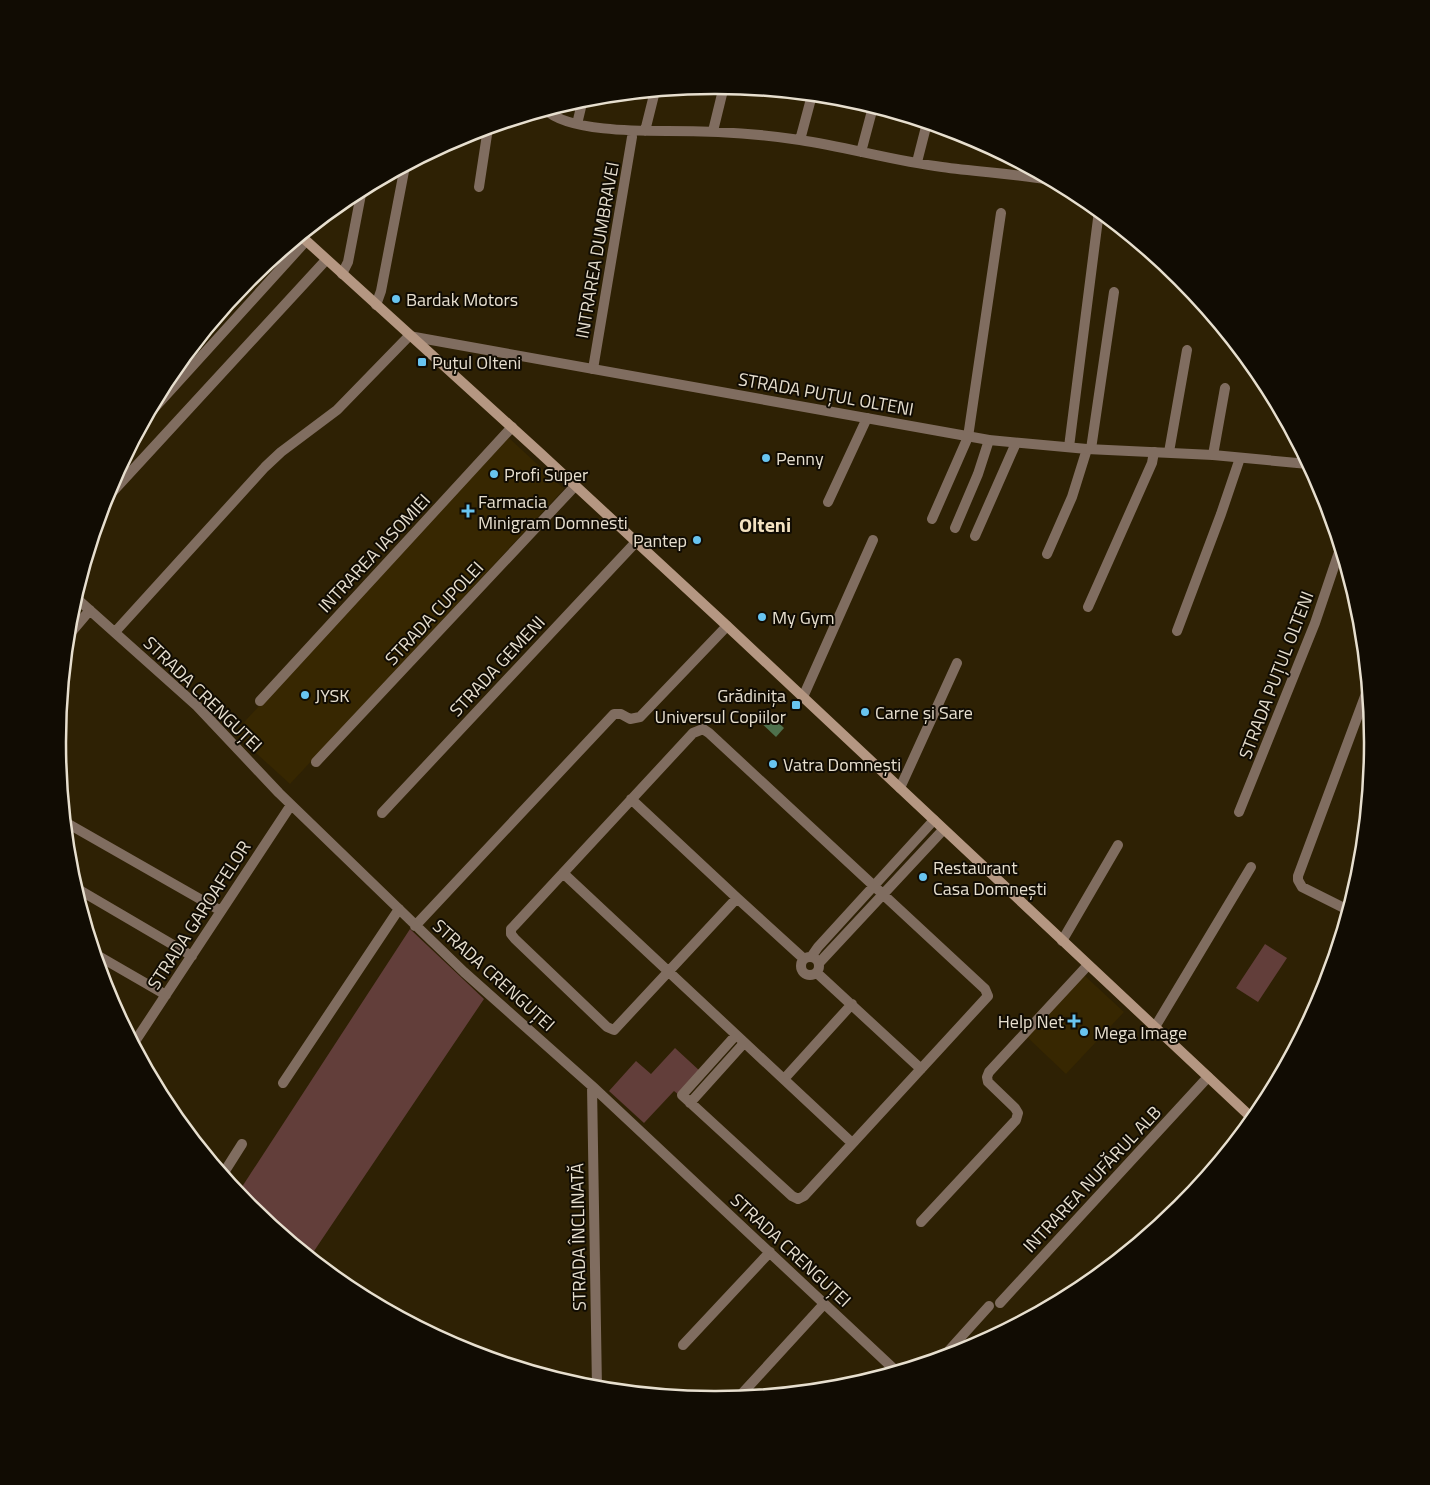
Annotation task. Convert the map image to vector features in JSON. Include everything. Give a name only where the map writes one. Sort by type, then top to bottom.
[{"type":"main road","points":[[305,240],[409,336],[512,427],[727,626],[1247,1113]]},
{"type":"street","points":[[713,131],[722,94]]},
{"type":"street","points":[[645,131],[654,97]]},
{"type":"street","points":[[800,140],[810,101]]},
{"type":"street","points":[[577,124],[581,108]]},
{"type":"street","points":[[861,152],[871,113]]},
{"type":"street","points":[[552,115],[577,124],[622,130],[713,131],[800,140],[916,162],[1033,178]]},
{"type":"street","points":[[916,162],[925,129]]},
{"type":"street","points":[[479,187],[487,135]]},
{"type":"street","name":"INTRAREA DUMBRAVEI","points":[[593,369],[632,137]]},
{"type":"street","points":[[376,305],[381,291],[403,174]]},
{"type":"street","points":[[342,274],[348,262],[360,200]]},
{"type":"street","points":[[932,519],[968,436],[1001,213]]},
{"type":"street","points":[[1069,447],[1098,219]]},
{"type":"street","points":[[173,387],[297,247]]},
{"type":"street","points":[[120,484],[326,260]]},
{"type":"street","points":[[1047,554],[1072,497],[1089,449],[1114,292]]},
{"type":"street","points":[[115,632],[265,467],[280,452],[338,410],[409,336]]},
{"type":"street","name":"STRADA PUȚUL OLTENI","points":[[409,336],[989,440],[1089,449],[1213,455],[1300,463]]},
{"type":"street","points":[[1169,452],[1187,350]]},
{"type":"street","points":[[1213,455],[1225,388]]},
{"type":"street","points":[[828,502],[867,418]]},
{"type":"street","name":"INTRAREA IASOMIEI","points":[[260,700],[512,427]]},
{"type":"street","points":[[955,528],[978,474],[989,440]]},
{"type":"street","points":[[975,536],[1016,443]]},
{"type":"street","points":[[1088,606],[1152,463],[1154,452]]},
{"type":"street","points":[[1177,631],[1240,458]]},
{"type":"street","name":"STRADA CUPOLEI","points":[[316,762],[575,486]]},
{"type":"street","points":[[803,697],[872,540]]},
{"type":"street","name":"STRADA GEMENI","points":[[382,813],[636,542]]},
{"type":"street","name":"STRADA PUȚUL OLTENI","points":[[1239,812],[1315,623],[1337,559]]},
{"type":"street","name":"STRADA CRENGUȚEI","points":[[82,602],[197,706],[291,805],[464,972],[592,1086],[891,1367]]},
{"type":"street","points":[[78,625],[90,610]]},
{"type":"street","points":[[416,926],[614,714],[621,714],[630,719],[640,717],[727,626]]},
{"type":"street","points":[[900,788],[957,663]]},
{"type":"street","points":[[1343,907],[1302,886],[1298,876],[1362,707]]},
{"type":"street","points":[[737,898],[616,1028],[611,1030],[511,934],[514,926],[631,799],[693,733],[703,729],[988,992],[986,998],[921,1069],[804,1196],[798,1199],[792,1196],[682,1095],[740,1039]]},
{"type":"street","points":[[631,799],[737,898],[813,963],[852,1004],[921,1069]]},
{"type":"street","name":"STRADA GAROAFELOR","points":[[138,1038],[291,805]]},
{"type":"street","points":[[813,963],[818,948],[934,820]]},
{"type":"street","points":[[72,826],[222,911]]},
{"type":"street","points":[[813,963],[852,929],[943,830]]},
{"type":"street","points":[[1062,941],[1118,845]]},
{"type":"street","points":[[1155,1027],[1252,867]]},
{"type":"street","points":[[563,872],[852,1143]]},
{"type":"street","points":[[84,893],[192,956]]},
{"type":"street","points":[[283,1083],[399,909]]},
{"type":"street","points":[[843,921],[852,929]]},
{"type":"street","points":[[104,959],[166,995]]},
{"type":"street","points":[[921,1222],[1016,1120],[1018,1113],[1015,1108],[988,1082],[989,1072],[1088,965]]},
{"type":"street","points":[[784,1079],[852,1004]]},
{"type":"street","name":"INTRAREA NUFĂRUL ALB","points":[[1000,1303],[1208,1076]]},
{"type":"street","name":"STRADA ÎNCLINATĂ","points":[[592,1086],[597,1380]]},
{"type":"street","points":[[226,1169],[242,1144]]},
{"type":"street","points":[[683,1345],[770,1252]]},
{"type":"street","points":[[745,1390],[824,1304]]},
{"type":"street","points":[[953,1346],[989,1306]]},
{"type":"shaded area","points":[[508,437],[564,489],[290,784],[234,733]]},
{"type":"shaded area","points":[[767,712],[784,728],[776,737],[759,721]]},
{"type":"shaded area","points":[[410,929],[484,999],[314,1252],[287,1230],[242,1186]]},
{"type":"shaded area","points":[[1265,944],[1287,958],[1258,1002],[1236,988]]},
{"type":"shaded area","points":[[1084,975],[1124,1012],[1066,1074],[1027,1037]]},
{"type":"shaded area","points":[[675,1048],[701,1072],[679,1095],[674,1091],[644,1123],[609,1091],[636,1061],[651,1074]]},
{"type":"place","name":"Bardak Motors","points":[[396,299]]},
{"type":"place","name":"Puțul Olteni","points":[[422,362]]},
{"type":"place","name":"Penny","points":[[766,458]]},
{"type":"place","name":"Profi Super","points":[[494,474]]},
{"type":"place","name":"Farmacia Minigram Domnesti","points":[[468,511]]},
{"type":"place","name":"Pantep","points":[[697,540]]},
{"type":"place","name":"My Gym","points":[[762,617]]},
{"type":"place","name":"JYSK","points":[[305,695]]},
{"type":"place","name":"Grădinița Universul Copiilor","points":[[796,705]]},
{"type":"place","name":"Carne și Sare","points":[[865,712]]},
{"type":"place","name":"Vatra Domnești","points":[[773,764]]},
{"type":"place","name":"Restaurant Casa Domnești","points":[[923,877]]},
{"type":"place","name":"Help Net","points":[[1074,1021]]},
{"type":"place","name":"Mega Image","points":[[1084,1032]]},
{"type":"district","name":"Olteni","points":[[765,524]]}]
